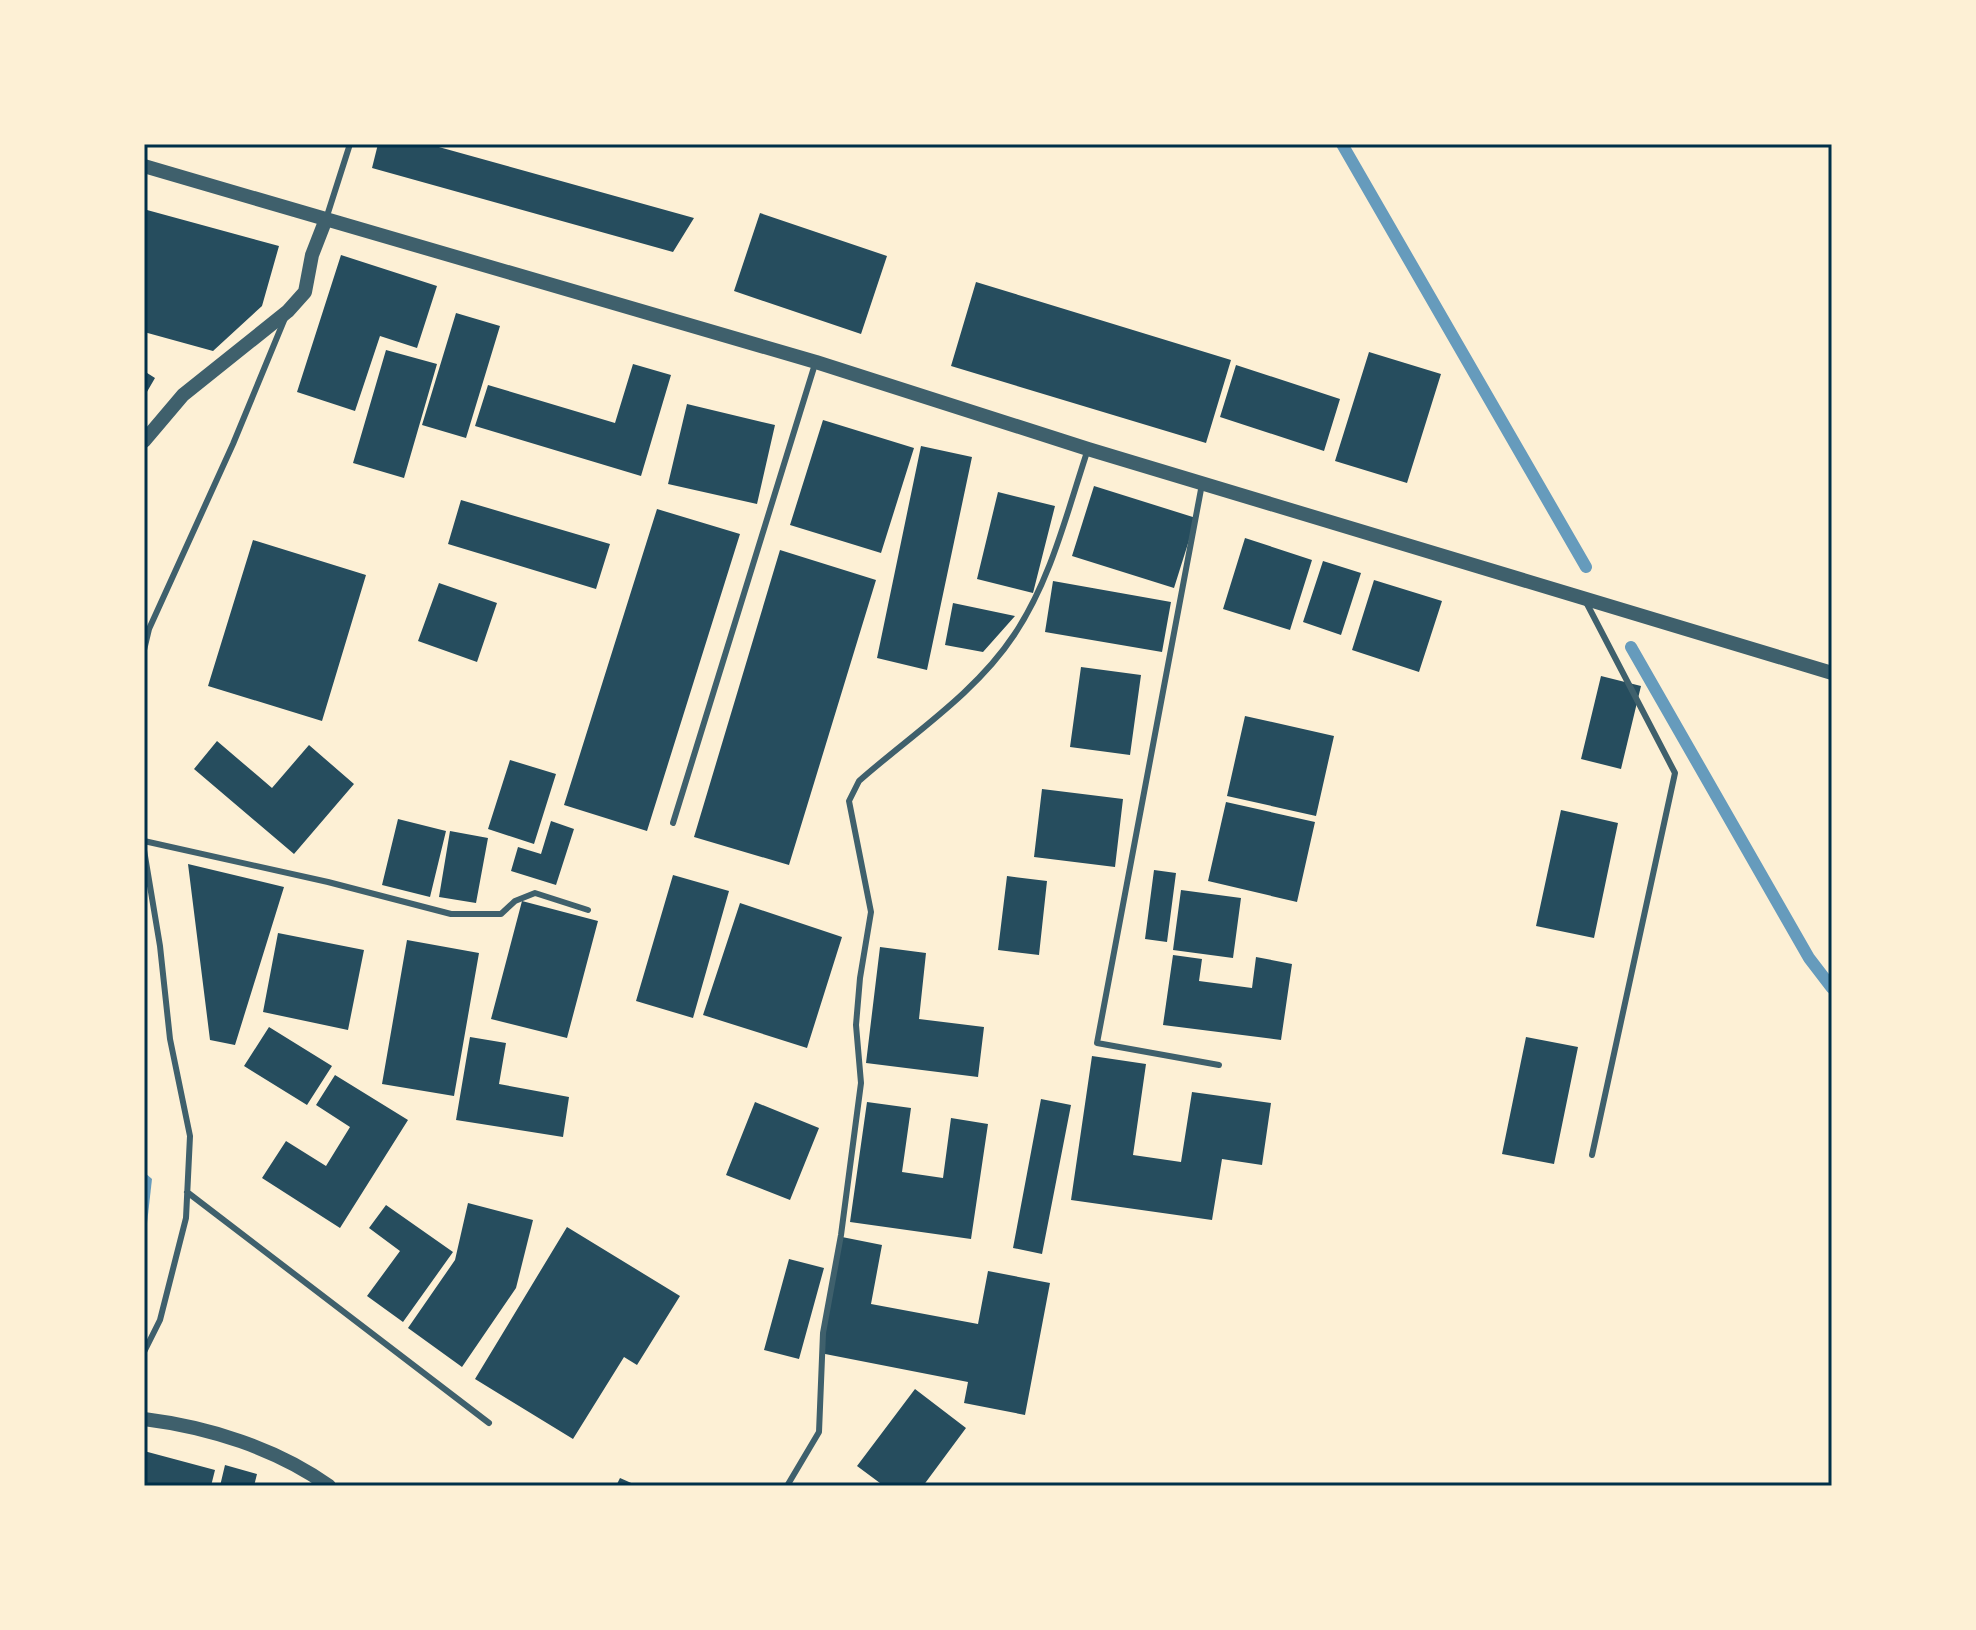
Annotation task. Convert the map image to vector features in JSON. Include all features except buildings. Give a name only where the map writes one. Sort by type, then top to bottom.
[{"type":"street","points":[[144,166],[816,362],[1202,484],[1832,673]]},
{"type":"street","points":[[144,441],[183,395],[288,311],[305,292],[312,255],[326,219]]},
{"type":"street","points":[[144,1419],[248,1443],[329,1486]]},
{"type":"lane","points":[[326,219],[350,144]]},
{"type":"lane","points":[[144,650],[149,629],[233,444],[288,311]]},
{"type":"lane","points":[[673,823],[816,362]]},
{"type":"lane","points":[[787,1486],[819,1432],[823,1333],[841,1235],[861,1083],[856,1025],[871,912],[849,801],[859,781],[972,686],[1014,636],[1047,572],[1088,449]]},
{"type":"lane","points":[[1202,484],[1097,1043],[1219,1065]]},
{"type":"lane","points":[[1585,600],[1675,773],[1592,1155]]},
{"type":"lane","points":[[144,841],[328,882],[451,914],[501,914],[515,901],[535,893],[588,910]]},
{"type":"lane","points":[[144,850],[160,946],[170,1039],[190,1136],[186,1218],[160,1320],[144,1352]]},
{"type":"lane","points":[[187,1192],[489,1423]]},
{"type":"water","points":[[144,1172],[152,1179],[144,1250]]},
{"type":"waterway","points":[[1342,144],[1586,567]]},
{"type":"waterway","points":[[1631,647],[1809,958],[1832,988]]}]
